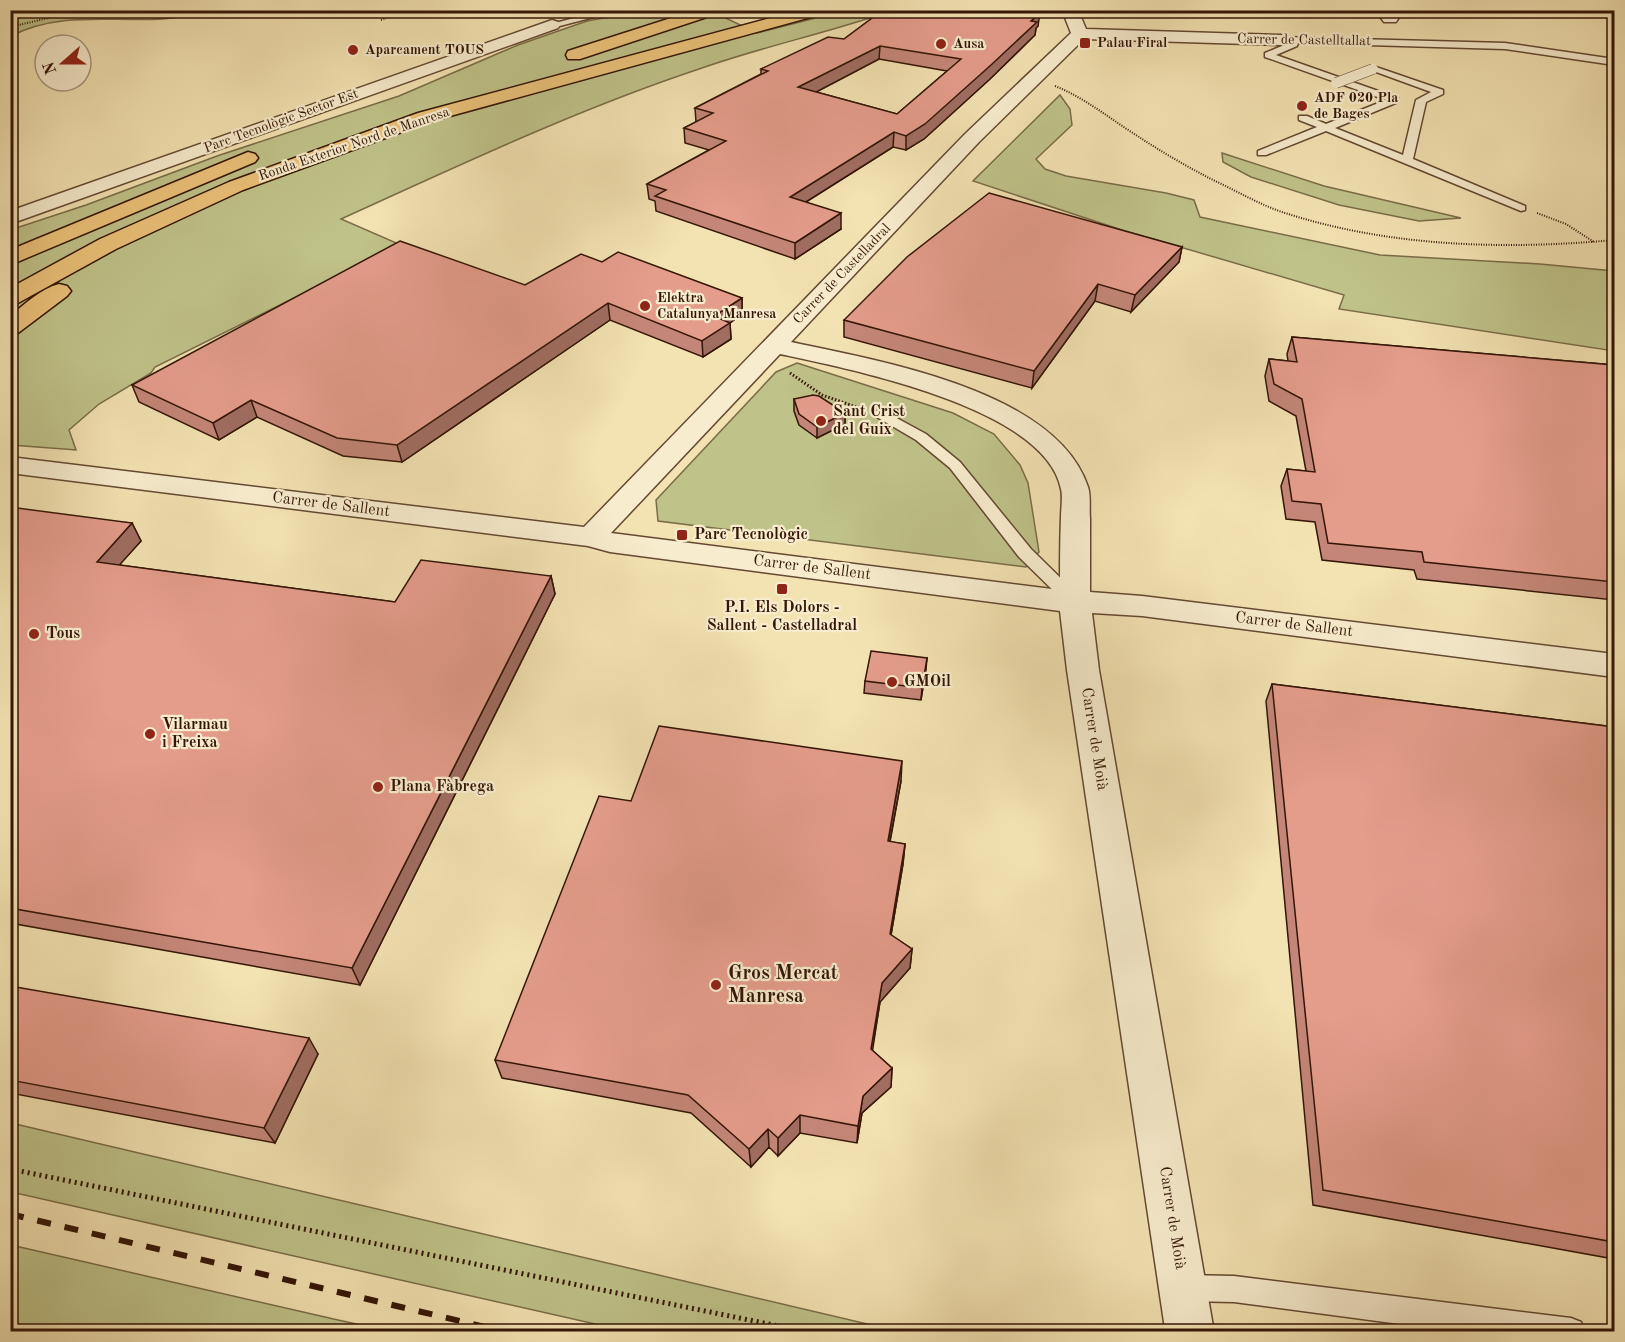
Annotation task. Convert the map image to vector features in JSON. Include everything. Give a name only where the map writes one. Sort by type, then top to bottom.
[{"type":"highway","points":[[628,38],[660,22],[696,10]]},
{"type":"highway","points":[[561,59],[713,10]]},
{"type":"highway","name":"Ronda Exterior Nord de Manresa","points":[[10,298],[108,244],[236,186],[425,117],[820,10]]},
{"type":"highway","name":"Ronda Exterior Nord de Manresa","points":[[10,277],[127,218],[324,135],[495,80]]},
{"type":"highway","points":[[287,146],[324,135]]},
{"type":"highway","points":[[10,258],[234,162],[266,153]]},
{"type":"highway","points":[[10,328],[39,304],[127,247],[236,186]]},
{"type":"street","points":[[1070,10],[1080,34]]},
{"type":"street","name":"Parc Tecnològic Sector Est","points":[[10,218],[552,25]]},
{"type":"street","name":"Carrer de Castelltallat","points":[[1080,34],[1286,40]]},
{"type":"street","name":"Carrer de Castelladral","points":[[591,537],[972,138],[1080,34]]},
{"type":"street","name":"Carrer de Moià","points":[[774,345],[889,371],[980,401],[1037,436],[1061,458],[1075,489],[1076,602],[1083,670],[1190,1329]]},
{"type":"street","name":"Carrer de Sallent","points":[[10,465],[591,537],[610,543],[1076,602],[1142,606],[1614,665]]},
{"type":"lane","points":[[552,25],[617,10]]},
{"type":"lane","points":[[1262,153],[1395,100],[1268,55],[1294,44],[1286,40]]},
{"type":"lane","name":"Carrer de Castelltallat","points":[[1286,40],[1505,46],[1614,62]]},
{"type":"lane","points":[[1335,83],[1373,69],[1440,92],[1421,100],[1407,161]]},
{"type":"lane","points":[[1303,118],[1521,208]]},
{"type":"lane","points":[[880,413],[921,437],[955,465],[1025,553],[1076,602]]},
{"type":"lane","points":[[1184,1288],[1234,1289],[1571,1332]]},
{"type":"path","points":[[10,27],[83,10]]},
{"type":"path","points":[[381,20],[408,10]]},
{"type":"path","points":[[1031,81],[1073,93],[1137,136],[1210,178],[1284,213],[1380,236],[1472,244],[1550,246],[1614,240]]},
{"type":"path","points":[[1521,208],[1566,224],[1595,242]]},
{"type":"path","points":[[789,372],[806,388],[838,403],[880,413]]},
{"type":"path","points":[[10,1169],[808,1332]]},
{"type":"green space","points":[[10,11],[213,11],[162,19],[66,20],[29,28],[11,36]]},
{"type":"green space","points":[[643,11],[711,11],[757,33],[843,11],[883,11],[876,16],[854,23],[723,61],[610,101],[341,219],[401,245],[155,367],[151,373],[99,404],[69,430],[76,450],[11,445],[10,230],[86,205],[217,156],[399,96],[518,45],[587,21]]},
{"type":"green space","points":[[1060,95],[1070,109],[1072,125],[1036,159],[1045,169],[1066,176],[1194,200],[1200,217],[1380,255],[1540,264],[1614,271],[1614,351],[1339,309],[1344,295],[1122,230],[973,181]]},
{"type":"green space","points":[[1222,153],[1324,186],[1461,218],[1419,221],[1339,205],[1251,177],[1223,162]]},
{"type":"green space","points":[[797,363],[953,413],[994,434],[1020,465],[1028,483],[1039,552],[1026,567],[658,521],[656,500],[776,372]]},
{"type":"green space","points":[[11,1123],[897,1331],[626,1331],[11,1192]]},
{"type":"green space","points":[[11,1245],[338,1320],[389,1331],[11,1331]]},
{"type":"building","points":[[883,10],[1027,10],[1040,13],[1031,21],[1037,22],[925,124],[906,136],[894,132],[790,197],[841,213],[795,243],[655,196],[666,190],[647,184],[726,141],[684,128],[713,113],[695,108],[768,71],[761,69],[828,37],[844,39]],"holes":[[[880,46],[961,59],[897,114],[798,87]]]},
{"type":"building","points":[[989,193],[1182,247],[1135,295],[1098,284],[1034,371],[844,320],[907,257]]},
{"type":"building","points":[[400,241],[525,285],[581,254],[602,262],[618,252],[742,298],[714,316],[730,323],[702,341],[608,303],[397,445],[337,438],[251,400],[213,423],[132,385]]},
{"type":"building","points":[[1292,337],[1614,365],[1614,582],[1424,562],[1422,552],[1328,543],[1321,504],[1292,501],[1287,469],[1315,472],[1302,399],[1274,384],[1269,359],[1297,362]]},
{"type":"building","points":[[819,396],[845,413],[817,427],[799,414],[794,399]]},
{"type":"building","points":[[17,508],[132,523],[97,562],[395,602],[421,560],[551,576],[352,968],[10,908],[10,515]]},
{"type":"building","points":[[871,651],[927,658],[922,688],[865,681]]},
{"type":"building","points":[[1272,684],[1614,727],[1614,1242],[1323,1190]]},
{"type":"building","name":"Gros Mercat Manresa","points":[[659,726],[902,761],[888,841],[905,844],[890,934],[912,949],[882,983],[871,1049],[892,1068],[863,1096],[858,1126],[800,1115],[778,1138],[768,1129],[749,1149],[688,1095],[495,1060],[599,796],[631,801]]},
{"type":"building","points":[[10,986],[309,1038],[264,1128],[10,1080]]},
{"type":"waterway","points":[[10,20],[47,10]]},
{"type":"railway","points":[[10,1214],[506,1332]]},
{"type":"place","name":"Palau Firal","points":[[1085,43]]},
{"type":"place","name":"Ausa","points":[[941,44]]},
{"type":"place","name":"Aparcament TOUS","points":[[353,50]]},
{"type":"place","name":"ADF 020 Pla de Bages","points":[[1302,106]]},
{"type":"place","name":"Elektra Catalunya Manresa","points":[[645,306]]},
{"type":"place","name":"Sant Crist del Guix","points":[[821,421]]},
{"type":"place","name":"Parc Tecnològic","points":[[682,535]]},
{"type":"place","name":"P.I. Els Dolors - Sallent - Castelladral","points":[[782,589]]},
{"type":"place","name":"Tous","points":[[34,634]]},
{"type":"place","name":"GMOil","points":[[892,682]]},
{"type":"place","name":"Vilarmau i Freixa","points":[[150,734]]},
{"type":"place","name":"Plana Fàbrega","points":[[378,787]]},
{"type":"place","name":"Gros Mercat Manresa","points":[[716,985]]}]
